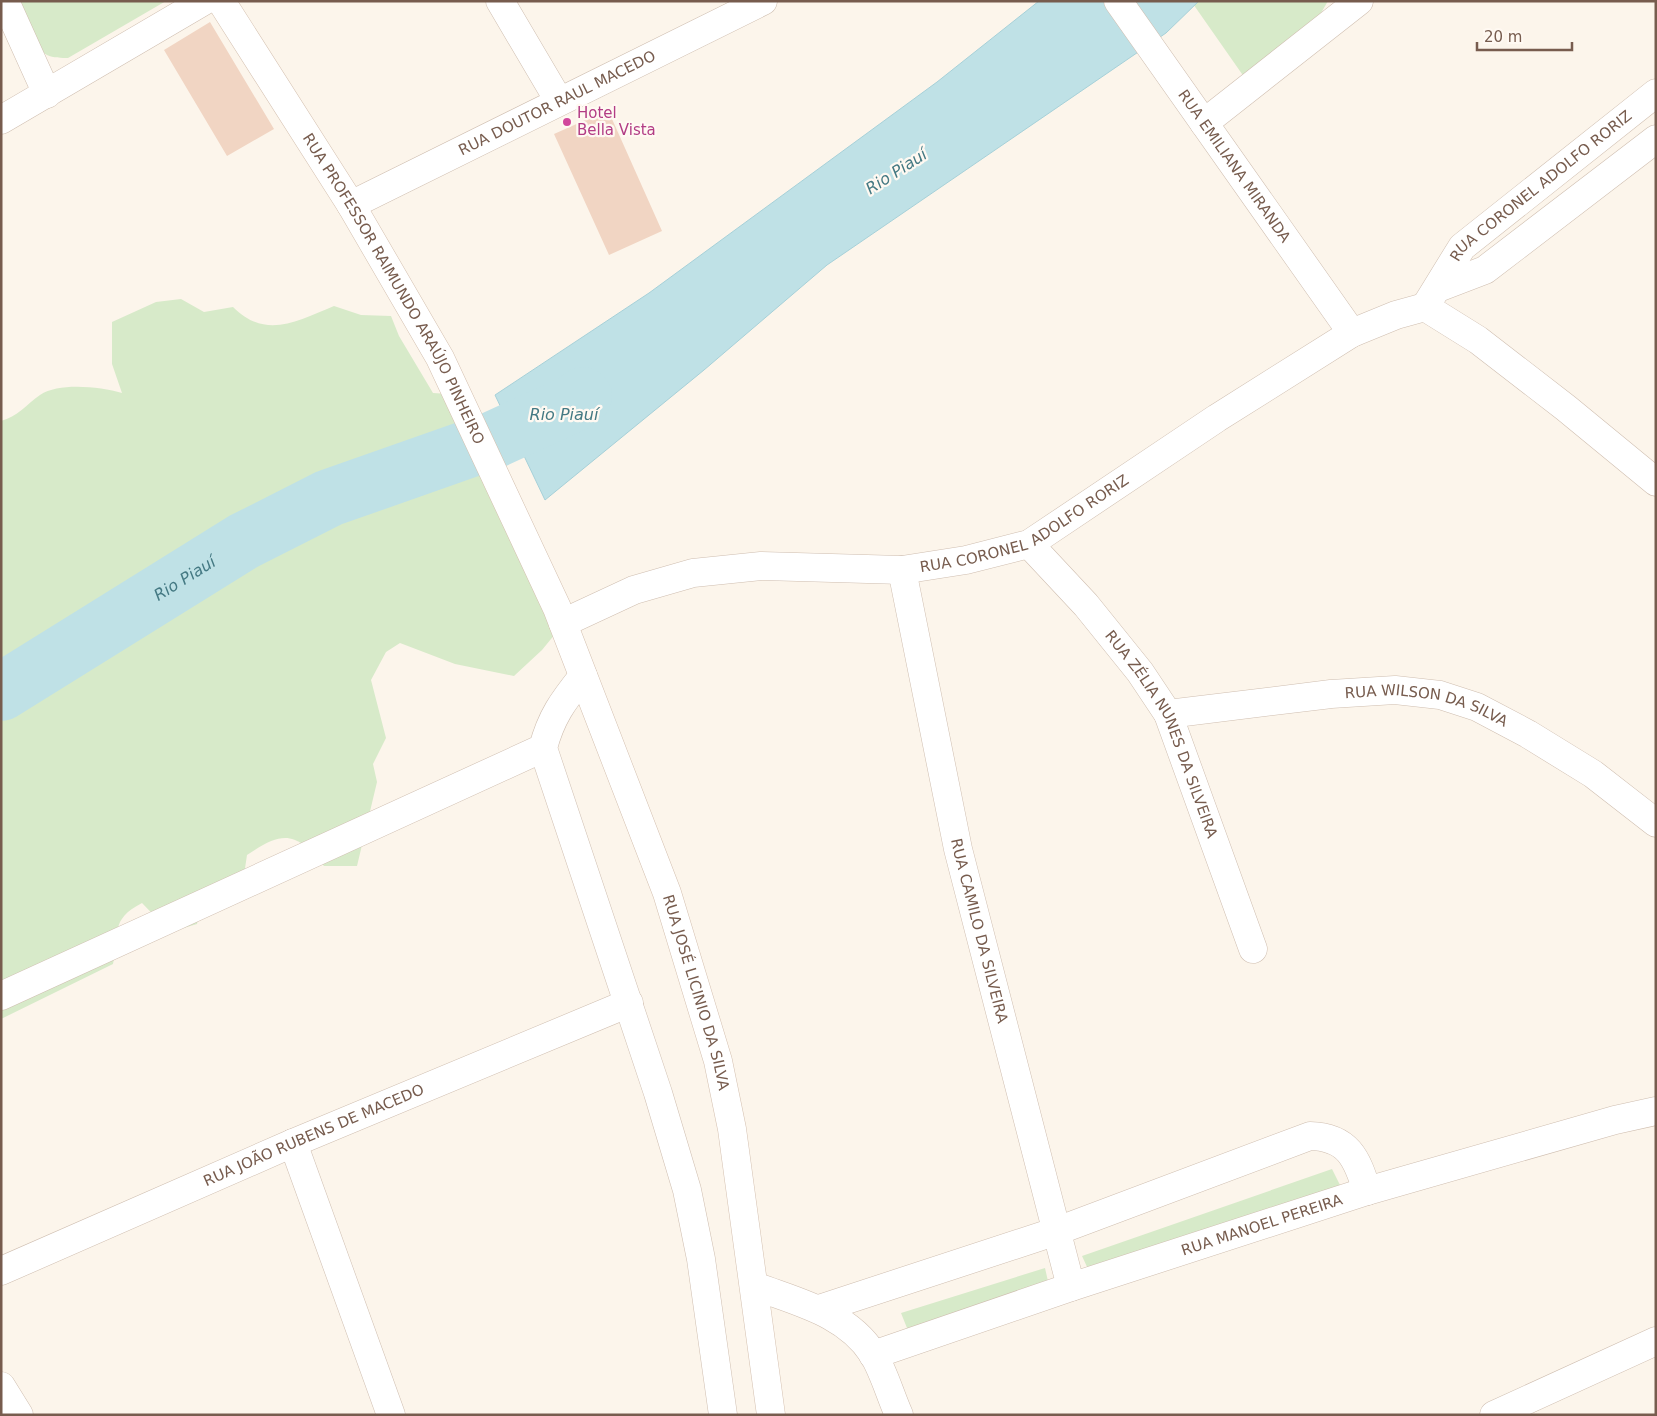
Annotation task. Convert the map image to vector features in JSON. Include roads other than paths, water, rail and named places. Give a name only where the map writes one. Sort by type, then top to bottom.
[{"type":"street","points":[[4,1],[47,94]]},
{"type":"street","points":[[1,120],[204,1]]},
{"type":"street","name":"RUA PROFESSOR RAIMUNDO ARAÚJO PINHEIRO","points":[[221,1],[351,205],[440,358],[549,588]]},
{"type":"street","points":[[500,1],[558,101]]},
{"type":"street","name":"RUA DOUTOR RAUL MACEDO","points":[[351,205],[763,1]]},
{"type":"street","name":"RUA EMILIANA MIRANDA","points":[[1118,1],[1352,333]]},
{"type":"street","points":[[1204,123],[1360,1]]},
{"type":"street","name":"RUA CORONEL ADOLFO RORIZ","points":[[1432,298],[1462,247],[1656,93]]},
{"type":"street","points":[[1624,118],[1652,142]]},
{"type":"street","name":"RUA CORONEL ADOLFO RORIZ","points":[[563,622],[634,590],[693,573],[761,566],[902,570],[966,560],[1029,544],[1217,418],[1352,333],[1432,298],[1485,270],[1652,142]]},
{"type":"street","points":[[1432,298],[1478,340],[1566,408],[1656,482]]},
{"type":"street","name":"RUA ZÉLIA NUNES DA SILVEIRA","points":[[1029,544],[1086,605],[1140,672],[1168,714],[1253,949]]},
{"type":"street","name":"RUA CAMILO DA SILVEIRA","points":[[902,570],[958,848],[1071,1287]]},
{"type":"street","name":"RUA JOSÉ LICINIO DA SILVA","points":[[549,588],[667,893],[718,1061],[732,1129],[771,1415]]},
{"type":"street","points":[[583,676],[558,708],[548,727],[543,748],[629,1003],[687,1190],[701,1259],[723,1415]]},
{"type":"street","name":"RUA WILSON DA SILVA","points":[[1168,714],[1331,694],[1395,690],[1440,695],[1477,707],[1528,734],[1593,774],[1656,823]]},
{"type":"street","points":[[1,996],[543,748]]},
{"type":"street","name":"RUA JOÃO RUBENS DE MACEDO","points":[[1,1271],[293,1143],[629,1003]]},
{"type":"street","name":"RUA MANOEL PEREIRA","points":[[873,1355],[1071,1287],[1367,1191],[1656,1111]]},
{"type":"street","points":[[819,1310],[1057,1231],[1310,1136],[1327,1137],[1346,1148],[1355,1157],[1367,1191]]},
{"type":"street","points":[[293,1143],[391,1415]]},
{"type":"street","points":[[754,1286],[819,1310],[844,1324],[873,1355],[899,1415]]},
{"type":"street","points":[[1494,1415],[1656,1341]]},
{"type":"street","points":[[1,1386],[19,1415]]},
{"type":"water","name":"Rio Piauí","points":[[1039,1],[1199,1],[1166,33],[827,265],[704,370],[545,500],[495,395],[649,293],[937,82]]},
{"type":"waterway","name":"Rio Piauí","points":[[1,692],[244,541],[329,498],[491,441],[574,403],[583,396]]},
{"type":"place","name":"Hotel Bella Vista","points":[[567,122]]}]
